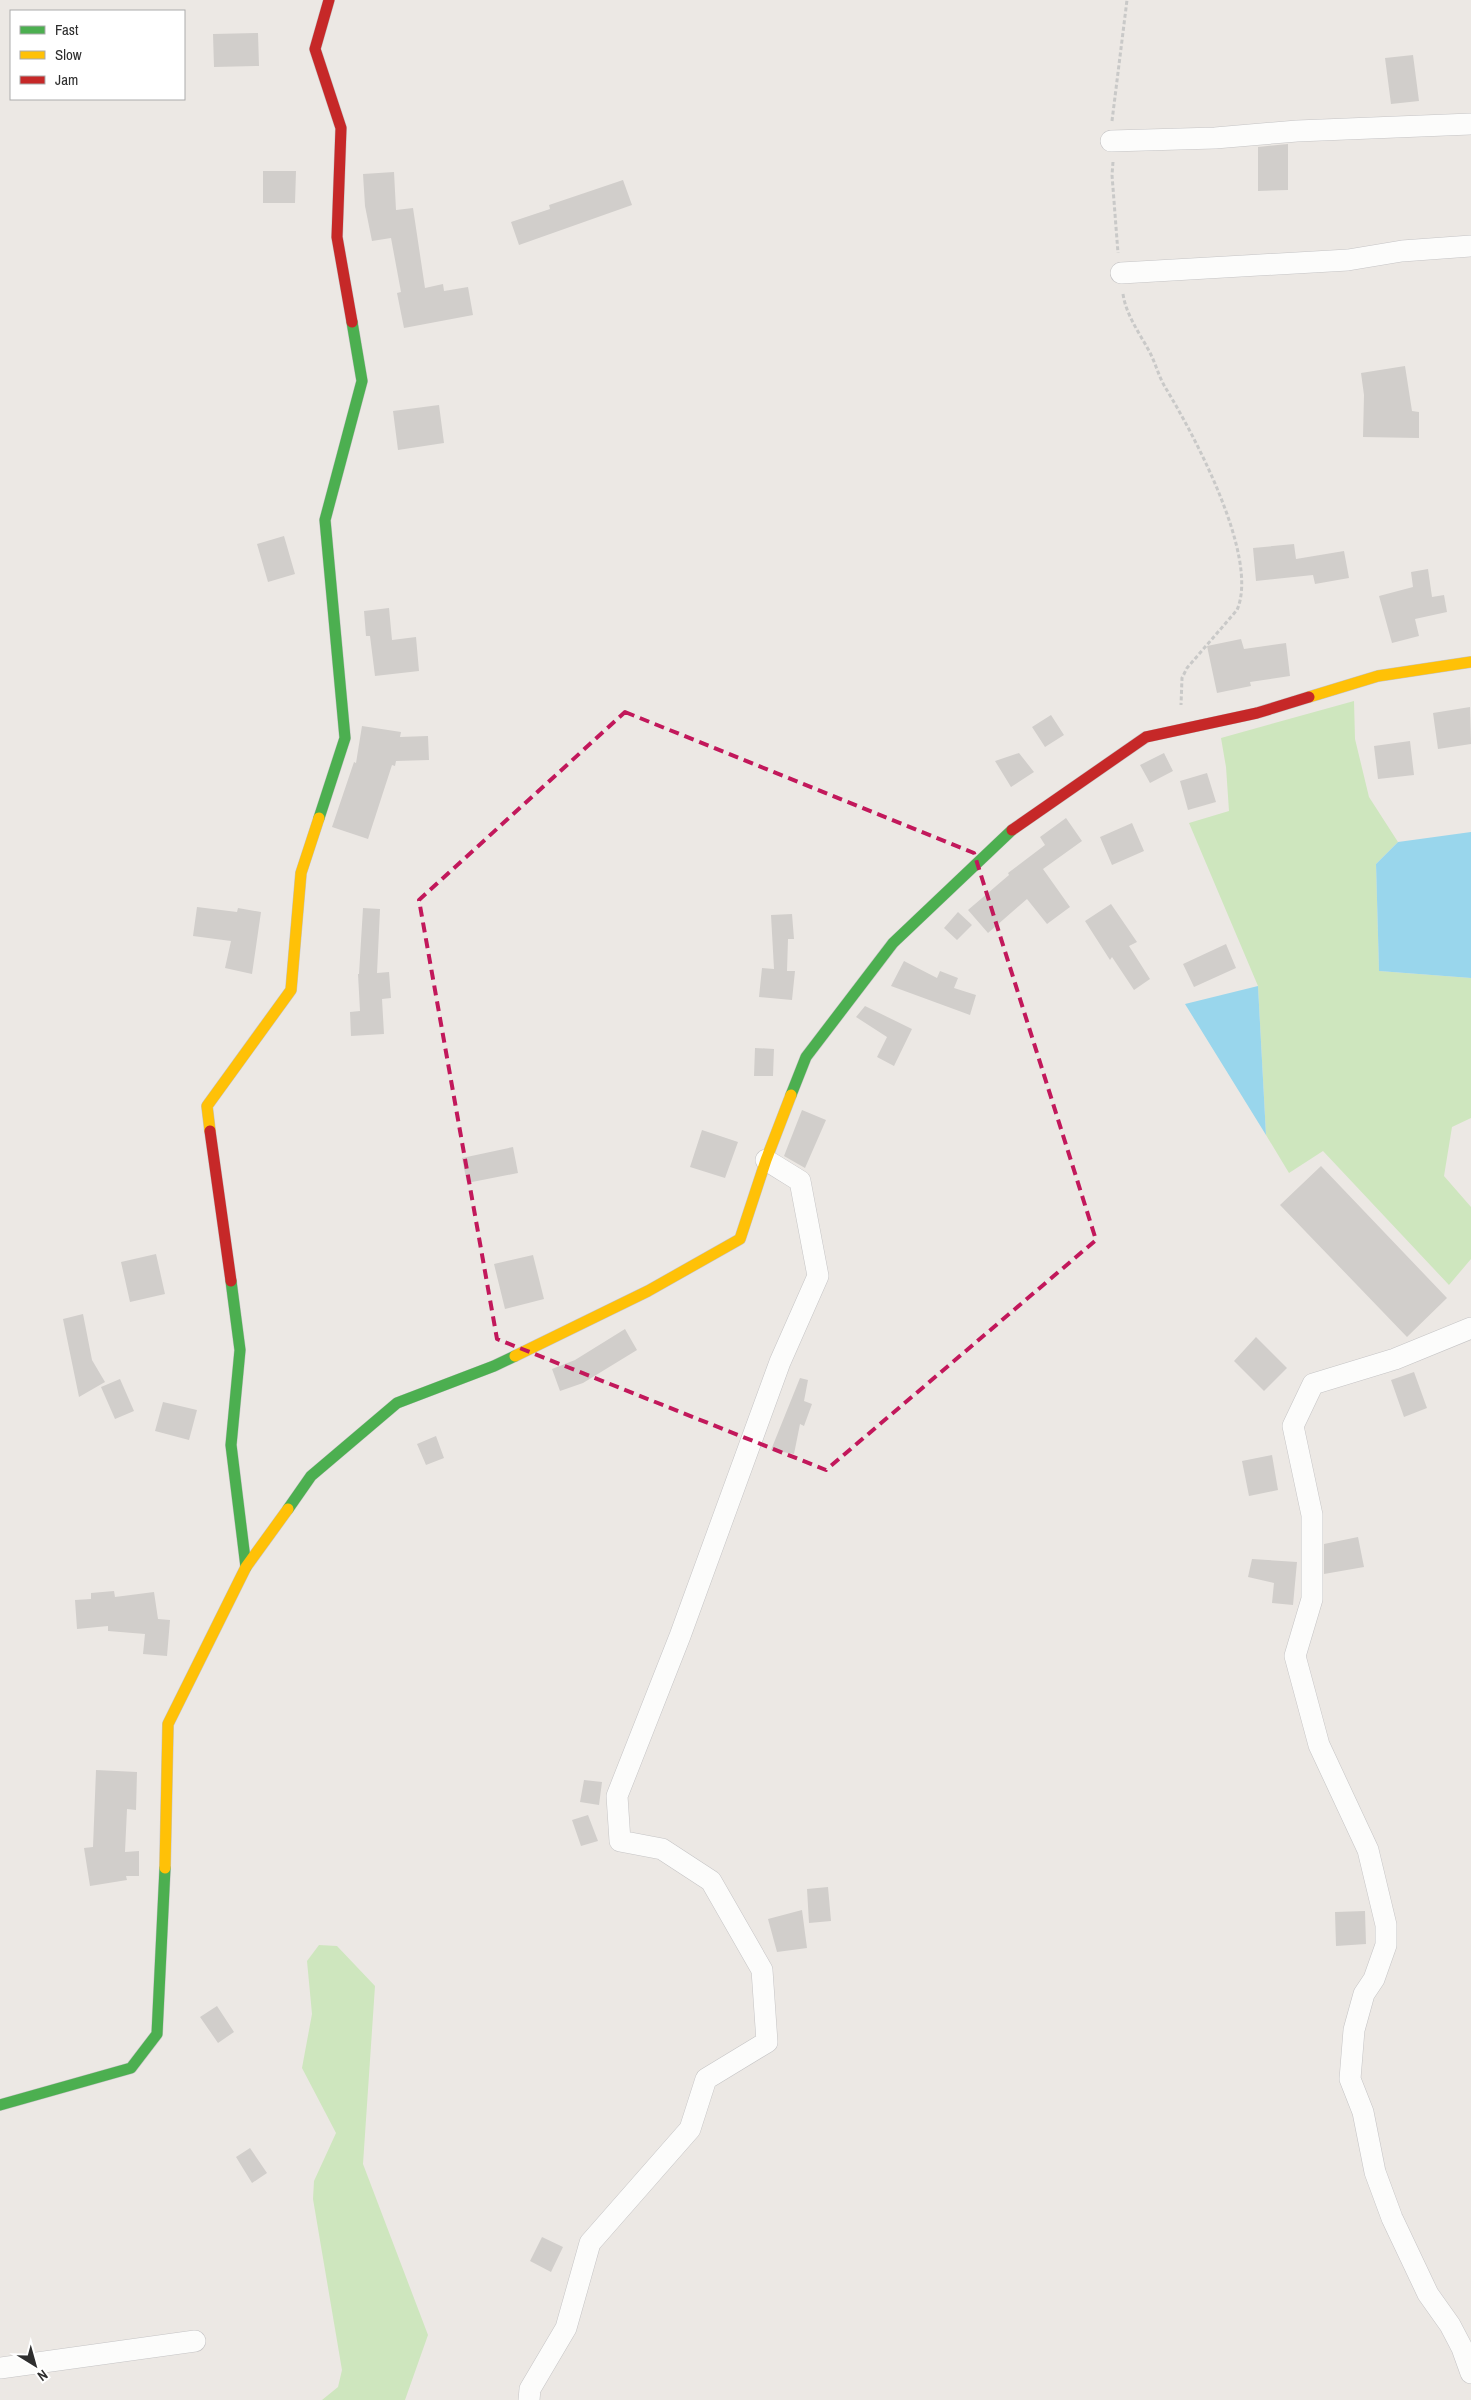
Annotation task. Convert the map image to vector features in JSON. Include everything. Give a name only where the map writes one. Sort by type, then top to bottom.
[{"type":"street","points":[[246,1566],[231,1445],[240,1350],[207,1106],[291,990],[301,873],[345,738],[325,520],[362,381],[337,237],[340,128],[315,49],[329,0]]},
{"type":"street","points":[[1111,141],[1214,138],[1297,131],[1471,124]]},
{"type":"street","points":[[1121,274],[1348,260],[1402,251],[1471,246]]},
{"type":"street","points":[[0,2105],[131,2068],[157,2034],[166,1894],[168,1724],[246,1566],[311,1476],[397,1403],[503,1362],[648,1291],[740,1239],[766,1160],[806,1056],[893,944],[1019,824],[1146,737],[1257,713],[1378,676],[1471,662]]},
{"type":"street","points":[[530,2400],[530,2389],[566,2328],[590,2243],[690,2129],[706,2079],[767,2042],[762,1970],[711,1881],[662,1849],[620,1841],[618,1796],[680,1636],[780,1362],[818,1276],[800,1181],[766,1160]]},
{"type":"street","points":[[1471,1328],[1394,1359],[1313,1384],[1292,1426],[1312,1515],[1312,1600],[1295,1656],[1319,1745],[1370,1857],[1386,1925],[1386,1945],[1374,1979],[1364,1994],[1354,2030],[1350,2078],[1363,2112],[1375,2172],[1385,2202],[1428,2294],[1450,2324],[1462,2348],[1471,2373]]},
{"type":"street","points":[[0,2368],[195,2341]]},
{"type":"path","points":[[1127,0],[1110,131],[1114,206],[1126,306],[1164,385],[1174,400],[1189,432],[1201,450],[1219,491],[1239,555],[1243,578],[1241,600],[1237,610],[1209,640],[1187,668],[1182,678],[1183,729]]},
{"type":"highlighted area","points":[[625,712],[974,853],[1096,1240],[826,1470],[497,1339],[419,900]]},
{"type":"green space","points":[[1354,701],[1355,739],[1369,797],[1398,842],[1376,864],[1379,971],[1471,978],[1471,1118],[1452,1127],[1444,1176],[1471,1207],[1471,1259],[1449,1285],[1323,1151],[1289,1173],[1266,1135],[1258,986],[1189,823],[1229,811],[1226,767],[1221,738]]},
{"type":"green space","points":[[319,1945],[337,1946],[375,1986],[363,2164],[428,2335],[405,2400],[322,2400],[338,2387],[342,2370],[313,2199],[314,2181],[336,2133],[302,2068],[312,2014],[307,1961]]},
{"type":"water","points":[[1471,832],[1471,978],[1379,971],[1376,864],[1398,842]]},
{"type":"water","points":[[1258,986],[1266,1135],[1185,1004]]},
{"type":"building","points":[[258,33],[259,66],[214,67],[213,34]]},
{"type":"building","points":[[1413,55],[1419,101],[1391,104],[1385,58]]},
{"type":"building","points":[[1288,144],[1288,190],[1258,191],[1258,147]]},
{"type":"building","points":[[263,171],[296,171],[295,203],[263,203]]},
{"type":"building","points":[[394,172],[396,210],[413,208],[425,288],[443,284],[444,291],[468,287],[473,315],[404,328],[397,293],[401,292],[391,238],[372,241],[365,206],[363,174]]},
{"type":"building","points":[[623,180],[632,205],[519,245],[511,222],[550,209],[549,205]]},
{"type":"building","points":[[1405,366],[1412,411],[1419,412],[1419,438],[1363,437],[1364,395],[1361,373]]},
{"type":"building","points":[[439,405],[444,443],[398,450],[393,411]]},
{"type":"building","points":[[284,536],[295,574],[268,582],[257,544]]},
{"type":"building","points":[[1294,544],[1296,559],[1344,551],[1349,578],[1315,584],[1313,575],[1256,581],[1253,548]]},
{"type":"building","points":[[1428,569],[1432,597],[1444,595],[1447,612],[1415,619],[1419,636],[1392,643],[1379,596],[1413,587],[1411,572]]},
{"type":"building","points":[[389,608],[392,640],[416,637],[419,671],[375,676],[370,636],[366,636],[364,611]]},
{"type":"building","points":[[1241,639],[1244,649],[1286,643],[1290,676],[1250,682],[1251,686],[1217,693],[1207,646]]},
{"type":"building","points":[[1470,707],[1471,744],[1438,749],[1433,713]]},
{"type":"building","points":[[1051,715],[1064,735],[1045,747],[1032,727]]},
{"type":"building","points":[[362,726],[401,732],[400,737],[428,736],[429,760],[396,761],[395,766],[392,765],[368,839],[332,827],[354,762],[356,763]]},
{"type":"building","points":[[1410,741],[1414,775],[1378,779],[1374,746]]},
{"type":"building","points":[[1019,753],[1034,772],[1011,787],[995,761]]},
{"type":"building","points":[[1164,753],[1173,771],[1150,783],[1140,765]]},
{"type":"building","points":[[1207,773],[1216,802],[1188,810],[1180,781]]},
{"type":"building","points":[[1066,818],[1082,841],[1043,869],[1070,907],[1047,924],[1027,899],[988,933],[968,910],[1009,875],[1008,873],[1045,845],[1040,837]]},
{"type":"building","points":[[1132,823],[1144,851],[1112,865],[1100,837]]},
{"type":"building","points":[[1111,904],[1137,942],[1129,946],[1150,979],[1134,990],[1112,957],[1110,960],[1085,921]]},
{"type":"building","points":[[197,907],[237,912],[238,908],[261,912],[252,974],[225,968],[231,941],[193,936]]},
{"type":"building","points":[[363,908],[380,909],[377,973],[389,972],[391,998],[382,999],[384,1034],[351,1036],[350,1012],[360,1011],[358,974]]},
{"type":"building","points":[[958,912],[972,925],[957,940],[944,928]]},
{"type":"building","points":[[792,914],[794,939],[788,939],[787,971],[795,971],[792,1000],[759,997],[762,968],[774,969],[771,915]]},
{"type":"building","points":[[1226,944],[1236,968],[1194,987],[1183,964]]},
{"type":"building","points":[[904,961],[937,978],[940,971],[958,978],[954,988],[976,995],[970,1015],[891,986]]},
{"type":"building","points":[[865,1006],[912,1029],[894,1066],[877,1057],[887,1037],[856,1017]]},
{"type":"building","points":[[755,1048],[774,1049],[773,1076],[754,1076]]},
{"type":"building","points":[[802,1110],[826,1120],[805,1168],[784,1156]]},
{"type":"building","points":[[702,1130],[738,1142],[725,1178],[690,1167]]},
{"type":"building","points":[[513,1147],[518,1173],[467,1183],[462,1158]]},
{"type":"building","points":[[1321,1166],[1447,1298],[1407,1337],[1280,1205]]},
{"type":"building","points":[[156,1254],[165,1294],[130,1302],[121,1262]]},
{"type":"building","points":[[533,1255],[544,1299],[505,1309],[494,1264]]},
{"type":"building","points":[[83,1314],[92,1360],[105,1382],[79,1397],[63,1319]]},
{"type":"building","points":[[625,1329],[637,1350],[583,1383],[560,1391],[552,1369],[575,1360]]},
{"type":"building","points":[[1256,1337],[1287,1368],[1264,1391],[1234,1361]]},
{"type":"building","points":[[1414,1372],[1427,1408],[1404,1417],[1391,1380]]},
{"type":"building","points":[[800,1378],[808,1380],[804,1401],[812,1404],[804,1426],[800,1424],[794,1454],[771,1450]]},
{"type":"building","points":[[120,1379],[134,1411],[115,1419],[101,1387]]},
{"type":"building","points":[[163,1402],[197,1410],[189,1440],[155,1431]]},
{"type":"building","points":[[436,1436],[444,1458],[426,1465],[417,1444]]},
{"type":"building","points":[[1272,1455],[1278,1490],[1249,1496],[1242,1461]]},
{"type":"building","points":[[1358,1537],[1364,1567],[1324,1574],[1324,1544]]},
{"type":"building","points":[[1252,1559],[1297,1562],[1293,1605],[1272,1603],[1274,1583],[1248,1577]]},
{"type":"building","points":[[114,1591],[115,1597],[154,1592],[158,1619],[170,1620],[167,1656],[143,1654],[145,1634],[108,1631],[108,1626],[77,1629],[75,1600],[91,1599],[91,1593]]},
{"type":"building","points":[[96,1770],[137,1772],[136,1810],[127,1809],[125,1852],[139,1851],[139,1876],[126,1876],[127,1880],[90,1886],[84,1848],[93,1847]]},
{"type":"building","points":[[584,1780],[602,1782],[599,1805],[580,1802]]},
{"type":"building","points":[[588,1815],[598,1841],[581,1846],[572,1820]]},
{"type":"building","points":[[828,1887],[831,1921],[809,1923],[807,1889]]},
{"type":"building","points":[[802,1910],[807,1948],[777,1952],[768,1919]]},
{"type":"building","points":[[1365,1911],[1366,1944],[1336,1946],[1335,1912]]},
{"type":"building","points":[[217,2006],[234,2032],[218,2043],[200,2017]]},
{"type":"building","points":[[250,2148],[267,2173],[252,2183],[236,2157]]},
{"type":"building","points":[[542,2237],[563,2247],[551,2272],[530,2261]]},
{"type":"traffic: fast","points":[[319,818],[345,738],[325,520],[362,381],[352,322]]},
{"type":"traffic: fast","points":[[791,1095],[806,1057],[893,943],[1012,830]]},
{"type":"traffic: fast","points":[[231,1281],[240,1350],[231,1445],[246,1567]]},
{"type":"traffic: fast","points":[[288,1509],[311,1476],[397,1403],[494,1366],[515,1356]]},
{"type":"traffic: fast","points":[[0,2105],[131,2068],[157,2034],[165,1868]]},
{"type":"traffic: slow","points":[[1309,697],[1378,676],[1471,662]]},
{"type":"traffic: slow","points":[[210,1131],[207,1106],[291,990],[301,873],[319,818]]},
{"type":"traffic: slow","points":[[515,1356],[648,1291],[740,1239],[766,1160],[791,1095]]},
{"type":"traffic: slow","points":[[165,1868],[168,1724],[246,1567],[288,1509]]},
{"type":"traffic: jam","points":[[329,0],[315,49],[341,128],[337,237],[352,322]]},
{"type":"traffic: jam","points":[[1012,830],[1146,737],[1257,713],[1309,697]]},
{"type":"traffic: jam","points":[[210,1131],[231,1281]]}]
